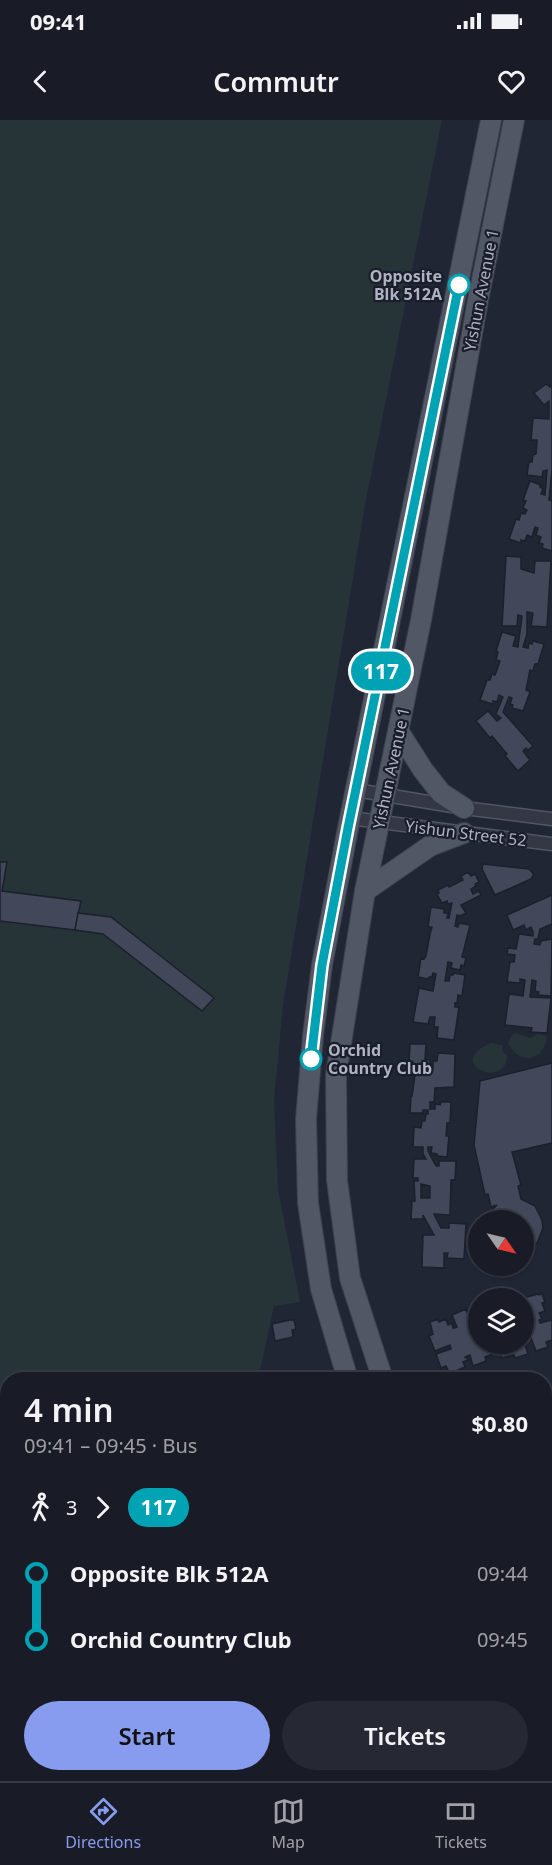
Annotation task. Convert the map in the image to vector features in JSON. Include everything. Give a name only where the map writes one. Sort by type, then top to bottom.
[{"type":"main road","name":"Yishun Avenue 1","points":[[346,1372],[321,1289],[308,1203],[306,1119],[322,965],[491,120]]},
{"type":"main road","name":"Yishun Avenue 1","points":[[379,1372],[350,1278],[337,1180],[336,1075],[365,891],[399,732],[478,300],[514,120]]},
{"type":"main road","points":[[399,732],[441,793],[464,808]]},
{"type":"main road","points":[[365,891],[430,846],[464,833]]},
{"type":"street","name":"Yishun Street 52","points":[[356,790],[464,808],[552,819]]},
{"type":"street","name":"Yishun Street 52","points":[[350,818],[552,844]]},
{"type":"shaded area","points":[[0,120],[442,120],[364,510],[283,1005],[274,1100],[278,1189],[300,1302],[274,1306],[260,1372],[0,1372]]},
{"type":"shaded area","points":[[516,1033],[530,1038],[538,1034],[546,1036],[547,1039],[540,1053],[535,1057],[524,1058],[518,1055],[508,1043]]},
{"type":"shaded area","points":[[491,1043],[502,1045],[503,1052],[507,1056],[504,1066],[497,1072],[489,1073],[475,1065],[473,1058],[478,1051]]},
{"type":"building","points":[[546,384],[552,386],[552,470],[549,500],[552,501],[552,551],[542,548],[543,544],[539,543],[541,537],[536,535],[538,528],[535,527],[532,537],[527,535],[525,541],[521,540],[521,543],[509,539],[516,519],[519,520],[521,513],[525,514],[527,510],[523,508],[526,501],[523,500],[530,481],[541,485],[543,489],[541,494],[545,495],[547,470],[543,471],[542,477],[527,475],[529,462],[532,462],[533,455],[536,454],[537,440],[531,440],[533,418],[549,419],[549,401],[544,405],[534,393]]},
{"type":"building","points":[[506,556],[521,557],[521,569],[534,573],[535,561],[551,561],[547,627],[531,626],[533,613],[527,612],[527,634],[523,647],[528,648],[529,643],[532,644],[533,641],[544,644],[538,664],[535,664],[533,671],[530,670],[526,690],[530,692],[523,711],[512,708],[513,705],[510,704],[512,698],[509,697],[503,712],[533,746],[523,751],[530,760],[518,771],[492,736],[490,738],[476,721],[488,711],[497,721],[501,718],[496,714],[503,697],[499,695],[497,702],[493,701],[492,704],[480,700],[487,680],[490,680],[492,674],[495,675],[500,661],[496,660],[498,652],[496,651],[502,632],[516,636],[513,646],[518,647],[522,616],[518,615],[517,626],[502,626]]},
{"type":"building","points":[[0,862],[7,862],[2,891],[81,901],[75,930],[0,921]]},
{"type":"building","points":[[483,864],[529,869],[533,876],[495,895],[482,869]]},
{"type":"building","points":[[468,872],[471,876],[475,874],[479,882],[471,889],[473,894],[479,891],[481,895],[461,905],[466,913],[457,915],[455,926],[458,927],[459,923],[470,925],[462,957],[466,958],[464,966],[461,965],[460,970],[451,968],[452,963],[448,962],[445,981],[449,981],[450,975],[454,973],[465,975],[462,996],[458,995],[457,1003],[455,1003],[455,1007],[459,1007],[454,1040],[437,1038],[438,1027],[434,1027],[435,1017],[430,1017],[428,1024],[413,1022],[419,988],[433,991],[436,974],[433,973],[428,979],[418,977],[421,958],[424,959],[426,956],[432,927],[428,927],[431,907],[444,909],[444,913],[448,913],[447,918],[449,918],[452,903],[448,904],[447,901],[442,903],[437,894],[438,890],[463,880],[461,876]]},
{"type":"building","points":[[552,895],[552,924],[540,929],[538,939],[535,939],[534,944],[540,945],[541,941],[552,939],[551,996],[538,995],[539,992],[535,991],[536,981],[532,980],[530,997],[551,998],[547,1033],[531,1032],[532,1028],[505,1025],[509,994],[523,996],[525,980],[520,979],[520,983],[507,982],[510,962],[514,962],[515,955],[507,954],[508,948],[516,949],[519,934],[533,936],[531,927],[526,930],[524,925],[513,930],[507,915]]},
{"type":"building","points":[[78,913],[111,917],[214,998],[202,1011],[103,934],[75,930]]},
{"type":"building","points":[[410,1044],[426,1044],[425,1059],[430,1060],[430,1068],[433,1068],[433,1061],[437,1061],[438,1053],[455,1054],[454,1087],[435,1088],[434,1102],[430,1102],[430,1109],[435,1109],[435,1104],[451,1102],[450,1123],[447,1123],[446,1136],[449,1136],[447,1157],[431,1153],[432,1147],[428,1147],[428,1151],[436,1166],[439,1166],[439,1161],[456,1161],[455,1180],[451,1180],[450,1215],[434,1214],[441,1228],[449,1228],[449,1223],[466,1224],[464,1259],[447,1258],[448,1253],[444,1253],[444,1268],[422,1267],[423,1235],[434,1235],[423,1215],[423,1219],[411,1219],[412,1201],[415,1201],[414,1181],[418,1181],[418,1178],[413,1178],[414,1159],[426,1159],[423,1147],[413,1147],[414,1127],[421,1128],[428,1110],[423,1110],[423,1113],[410,1113],[415,1075],[413,1075],[413,1062],[409,1062]],"holes":[[[421,1184],[430,1186],[430,1198],[421,1198]]]},
{"type":"building","points":[[552,1063],[552,1143],[512,1152],[521,1185],[518,1186],[521,1199],[535,1206],[542,1220],[543,1228],[534,1246],[534,1210],[493,1210],[497,1205],[491,1207],[488,1194],[485,1195],[474,1145],[480,1081]]},
{"type":"building","points":[[542,1294],[545,1302],[542,1303],[545,1311],[539,1313],[542,1319],[539,1320],[540,1323],[552,1320],[552,1340],[546,1342],[548,1347],[536,1351],[534,1346],[534,1295]]},
{"type":"building","points":[[466,1309],[468,1312],[468,1354],[493,1354],[485,1357],[486,1361],[473,1366],[470,1355],[465,1357],[468,1360],[463,1362],[465,1367],[458,1370],[459,1372],[449,1372],[446,1366],[441,1368],[436,1354],[451,1349],[450,1345],[435,1351],[429,1336],[433,1334],[430,1322],[446,1319],[448,1325],[452,1323],[453,1328],[457,1327],[452,1315]]},
{"type":"building","points":[[294,1320],[296,1329],[292,1330],[293,1337],[275,1341],[272,1324]]},
{"type":"building","points":[[500,1354],[528,1354],[515,1358],[514,1355],[502,1358]]},
{"type":"bus line","name":"117","points":[[311,1059],[322,965],[348,828],[459,285]]},
{"type":"place","name":"Opposite Blk 512A","points":[[459,285]]},
{"type":"place","name":"Orchid Country Club","points":[[311,1059]]}]
